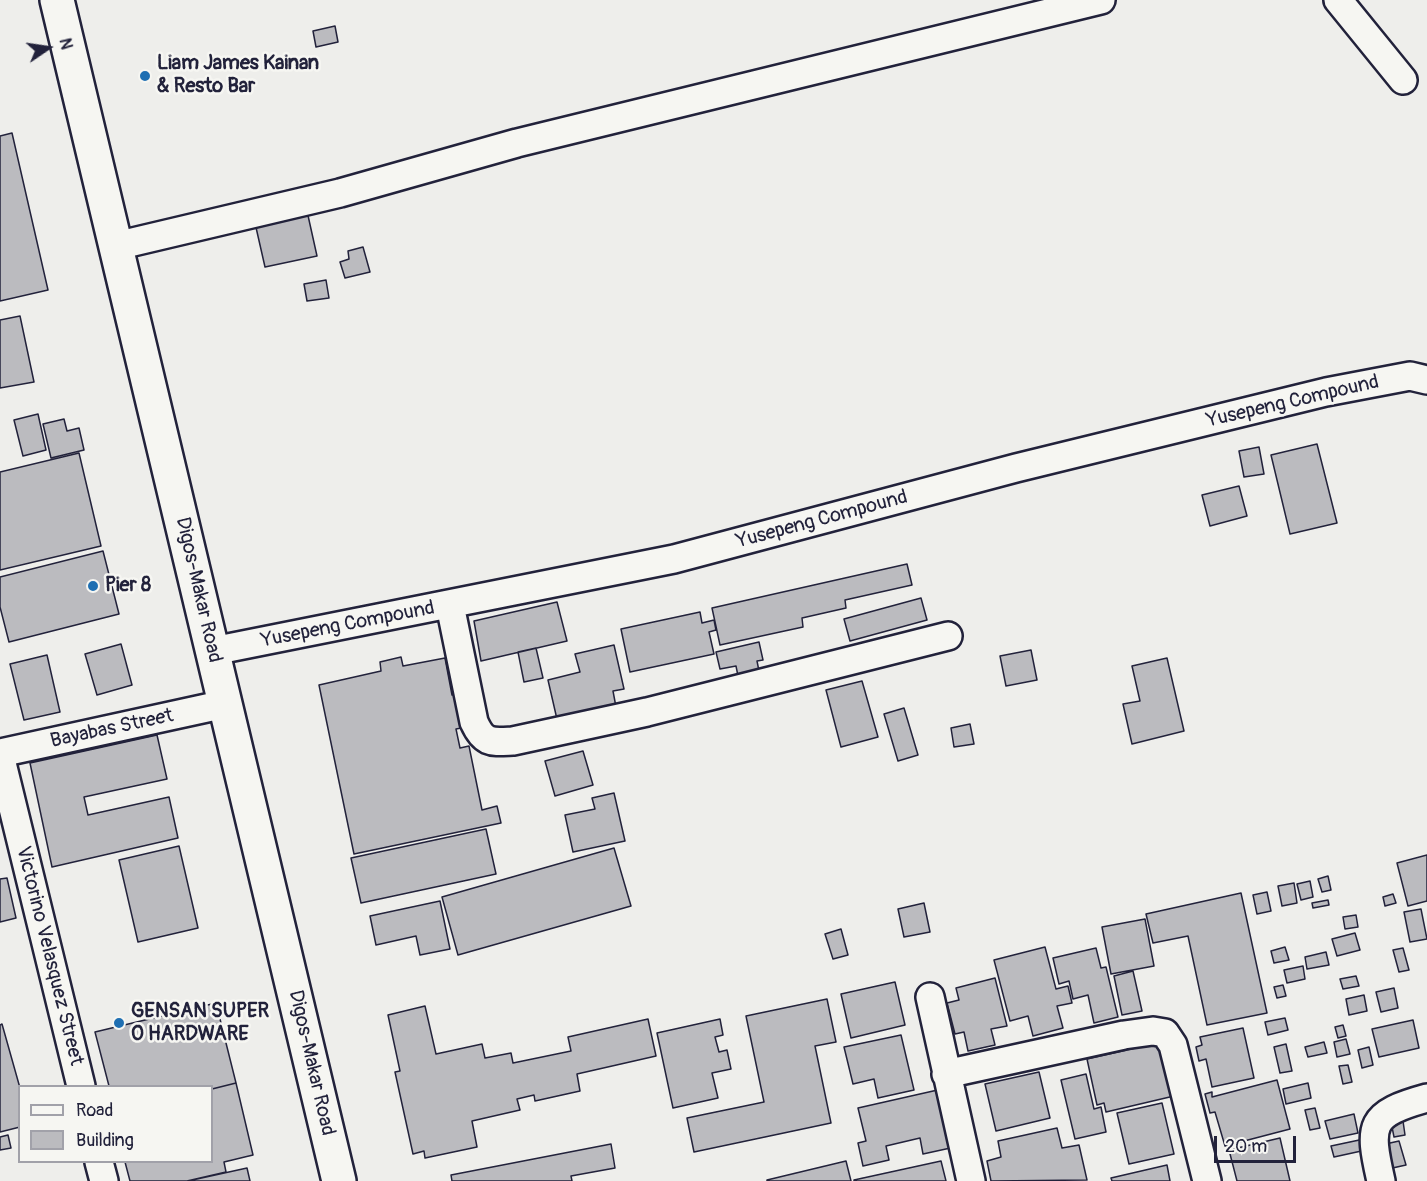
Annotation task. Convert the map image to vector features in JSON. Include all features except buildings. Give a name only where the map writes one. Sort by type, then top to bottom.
[{"type":"main road","name":"Digos-Makar Road","points":[[57,0],[339,1181]]},
{"type":"street","points":[[116,246],[340,193],[516,143],[1101,0]]},
{"type":"street","points":[[1338,0],[1403,80]]},
{"type":"street","name":"Yusepeng Compound","points":[[213,651],[674,559],[1017,468],[1326,392],[1410,376],[1427,380]]},
{"type":"street","points":[[450,605],[474,722],[480,736],[491,742],[513,741],[647,712],[948,636]]},
{"type":"street","name":"Bayabas Street","points":[[0,754],[225,704]]},
{"type":"street","name":"Victorino Velasquez Street","points":[[0,754],[81,1085]]},
{"type":"street","points":[[930,997],[971,1181]]},
{"type":"street","points":[[946,1074],[1124,1035],[1154,1031],[1165,1033],[1173,1045],[1207,1181]]},
{"type":"street","points":[[1382,1181],[1375,1145],[1374,1129],[1377,1120],[1396,1108],[1427,1098]]},
{"type":"street","points":[[100,1163],[104,1181]]},
{"type":"place","name":"Liam James Kainan & Resto Bar","points":[[145,76]]},
{"type":"place","name":"Pier 8","points":[[93,586]]},
{"type":"place","name":"GENSAN SUPER O HARDWARE","points":[[119,1023]]}]
